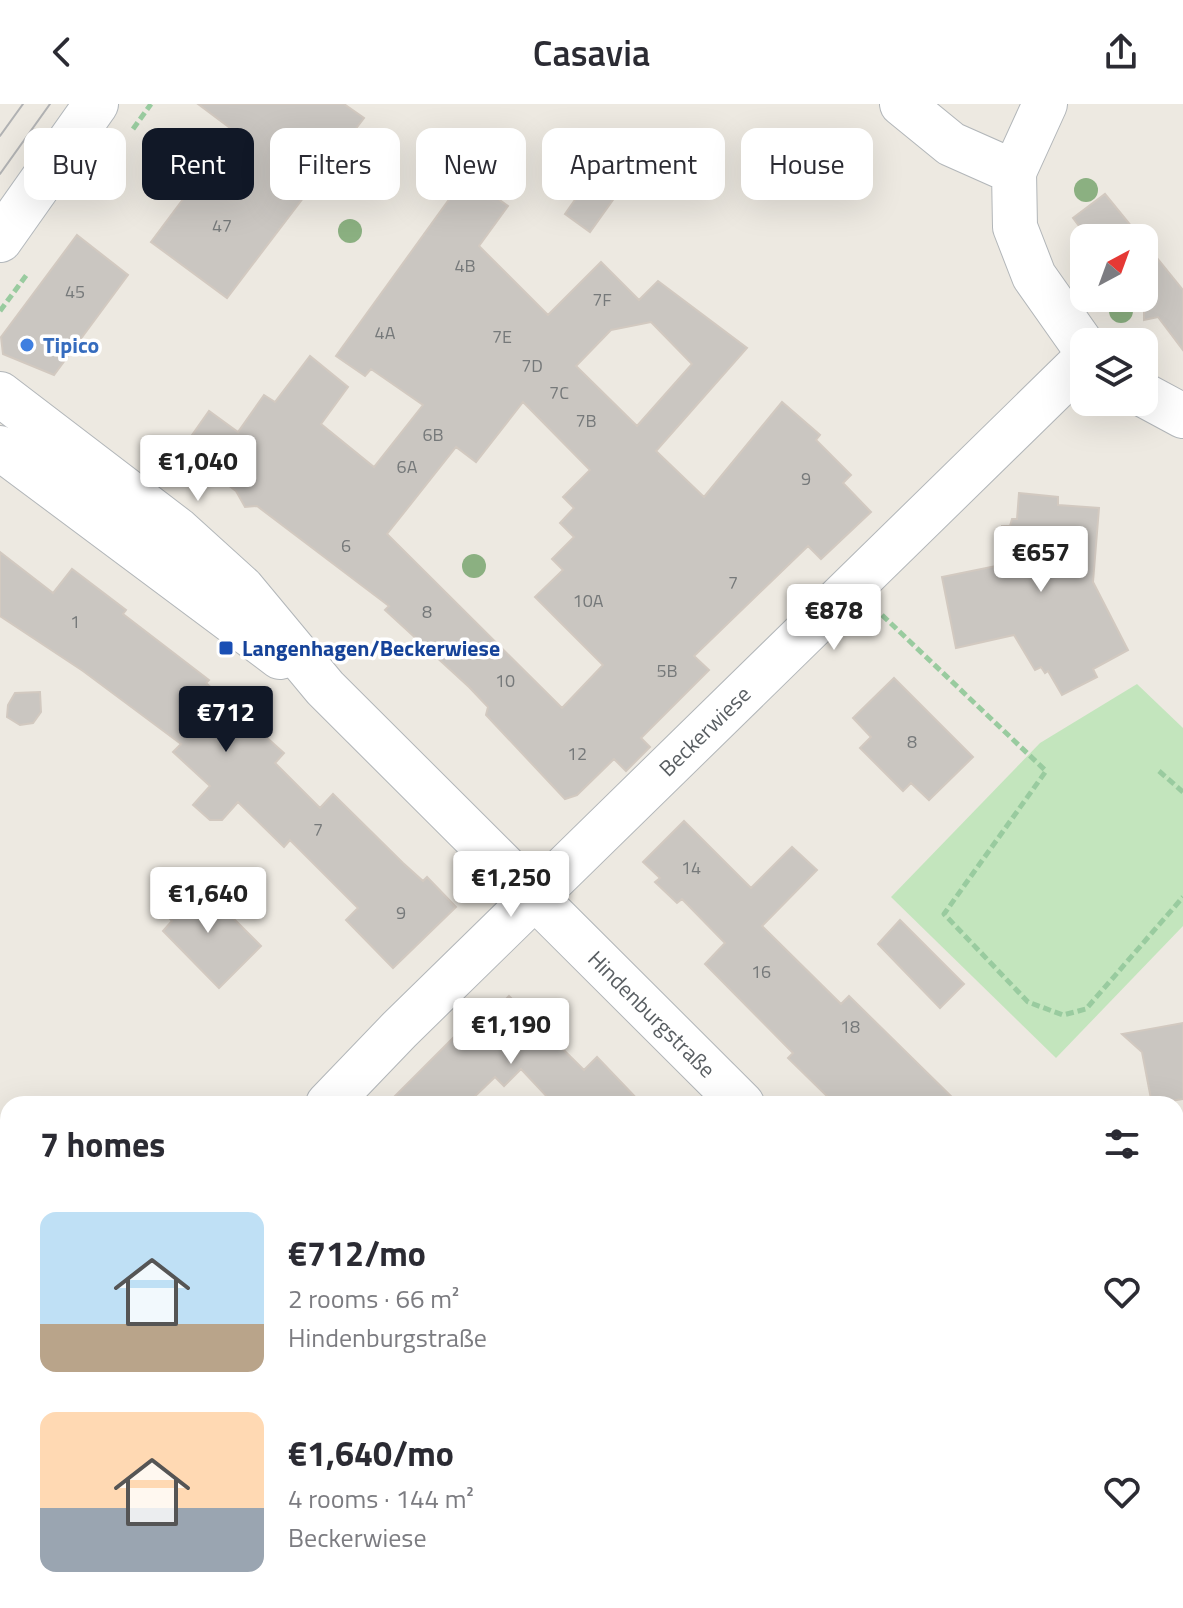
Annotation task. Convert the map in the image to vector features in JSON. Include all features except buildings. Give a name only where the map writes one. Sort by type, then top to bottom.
[{"type":"street","points":[[0,240],[96,104]]},
{"type":"street","points":[[902,104],[951,144],[1014,172]]},
{"type":"street","points":[[1045,104],[1014,172],[1015,227],[1034,276],[1071,328]]},
{"type":"street","name":"Beckerwiese","points":[[336,1096],[1070,374]]},
{"type":"street","name":"Hindenburgstraße","points":[[0,394],[85,456],[206,554],[242,588],[325,688],[734,1096]]},
{"type":"street","points":[[1158,403],[1183,416]]},
{"type":"street","name":"Hindenburgstraße","points":[[0,448],[240,630],[325,688]]},
{"type":"path","points":[[853,586],[1046,771],[944,914],[1028,1002],[1063,1015],[1086,1009],[1183,897]]},
{"type":"path","points":[[1159,771],[1183,792]]},
{"type":"green space","points":[[1137,684],[1183,728],[1183,926],[1056,1058],[891,897],[1040,743]]},
{"type":"tram line","points":[[0,136],[23,104]]},
{"type":"tram line","points":[[0,174],[50,104]]},
{"type":"place","name":"Tipico","points":[[27,345]]},
{"type":"place","name":"Langenhagen/Beckerwiese","points":[[226,648]]}]
